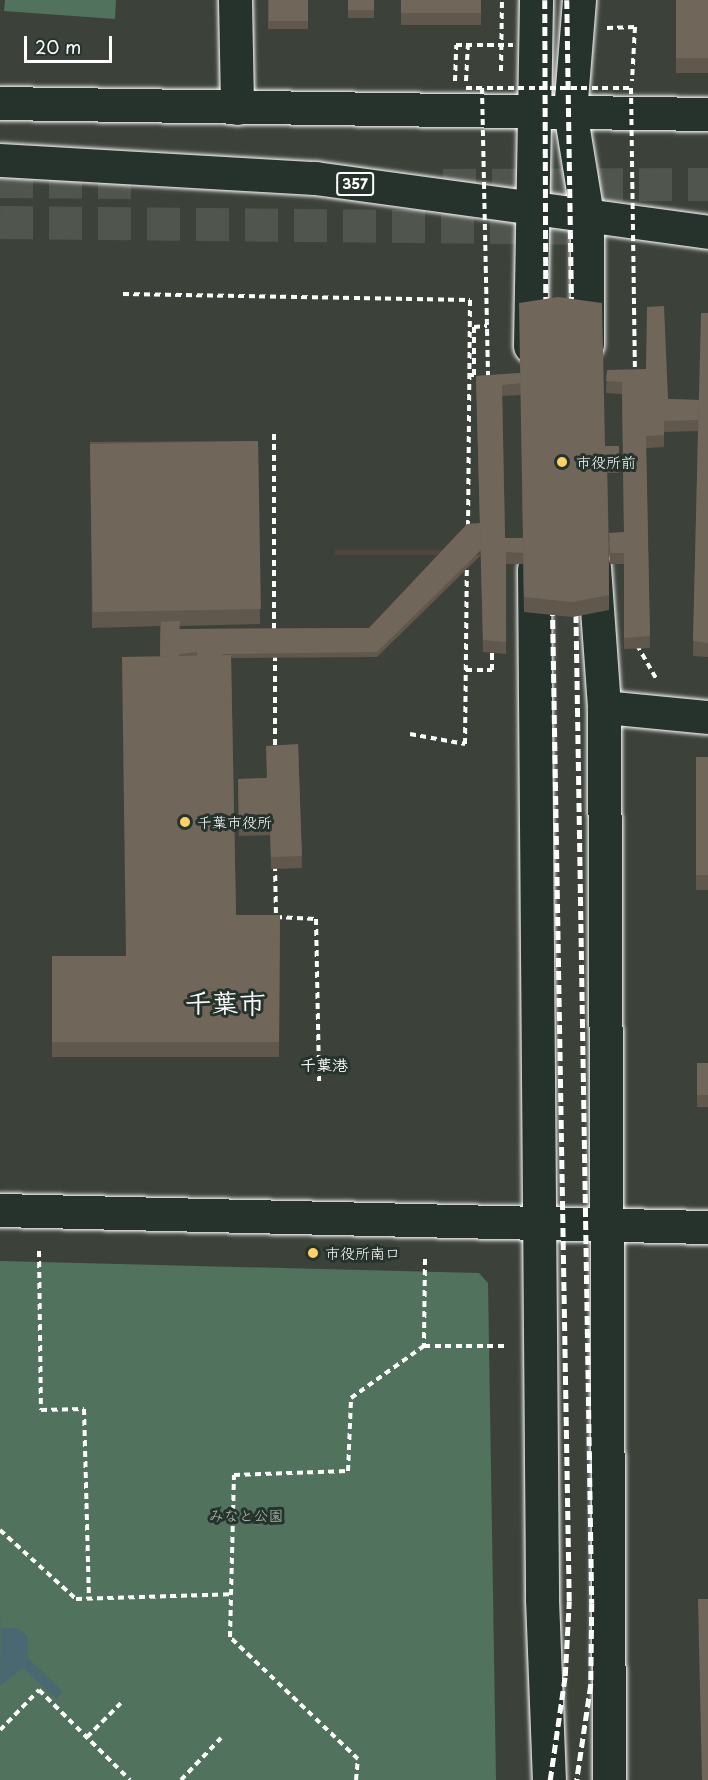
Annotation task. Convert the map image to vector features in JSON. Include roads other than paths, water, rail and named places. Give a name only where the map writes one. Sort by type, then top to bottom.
[{"type":"main road","points":[[235,0],[237,108]]},
{"type":"main road","points":[[531,373],[536,0]]},
{"type":"main road","points":[[579,0],[570,111],[587,215],[588,378]]},
{"type":"main road","points":[[0,103],[533,114],[570,111],[708,114]]},
{"type":"main road","name":"357","points":[[0,160],[315,178],[532,210],[587,215],[708,232]]},
{"type":"main road","points":[[593,532],[603,707],[610,1226],[605,1604],[609,1780]]},
{"type":"main road","points":[[534,538],[538,1226],[549,1780]]},
{"type":"main road","points":[[603,707],[708,717]]},
{"type":"main road","points":[[0,1210],[538,1226],[708,1227]]},
{"type":"water","points":[[1,1613],[2,1628],[18,1628],[28,1637],[28,1658],[63,1692],[56,1699],[23,1668],[0,1686]]},
{"type":"tunnel","points":[[0,181],[136,182]]},
{"type":"tunnel","points":[[443,185],[708,184]]},
{"type":"tunnel","points":[[0,222],[604,228]]},
{"type":"railway","points":[[545,0],[546,315]]},
{"type":"railway","points":[[567,0],[572,315]]},
{"type":"railway","points":[[550,1780],[565,1676],[569,1601],[552,597]]},
{"type":"railway","points":[[576,600],[592,1603],[591,1685],[577,1780]]},
{"type":"place","name":"市役所前","points":[[562,462]]},
{"type":"place","name":"千葉市役所","points":[[185,822]]},
{"type":"place","name":"市役所南口","points":[[313,1253]]},
{"type":"district","name":"千葉市","points":[[225,1002]]},
{"type":"district","name":"千葉港","points":[[324,1064]]},
{"type":"park label","name":"みなと公園","points":[[246,1515]]}]
